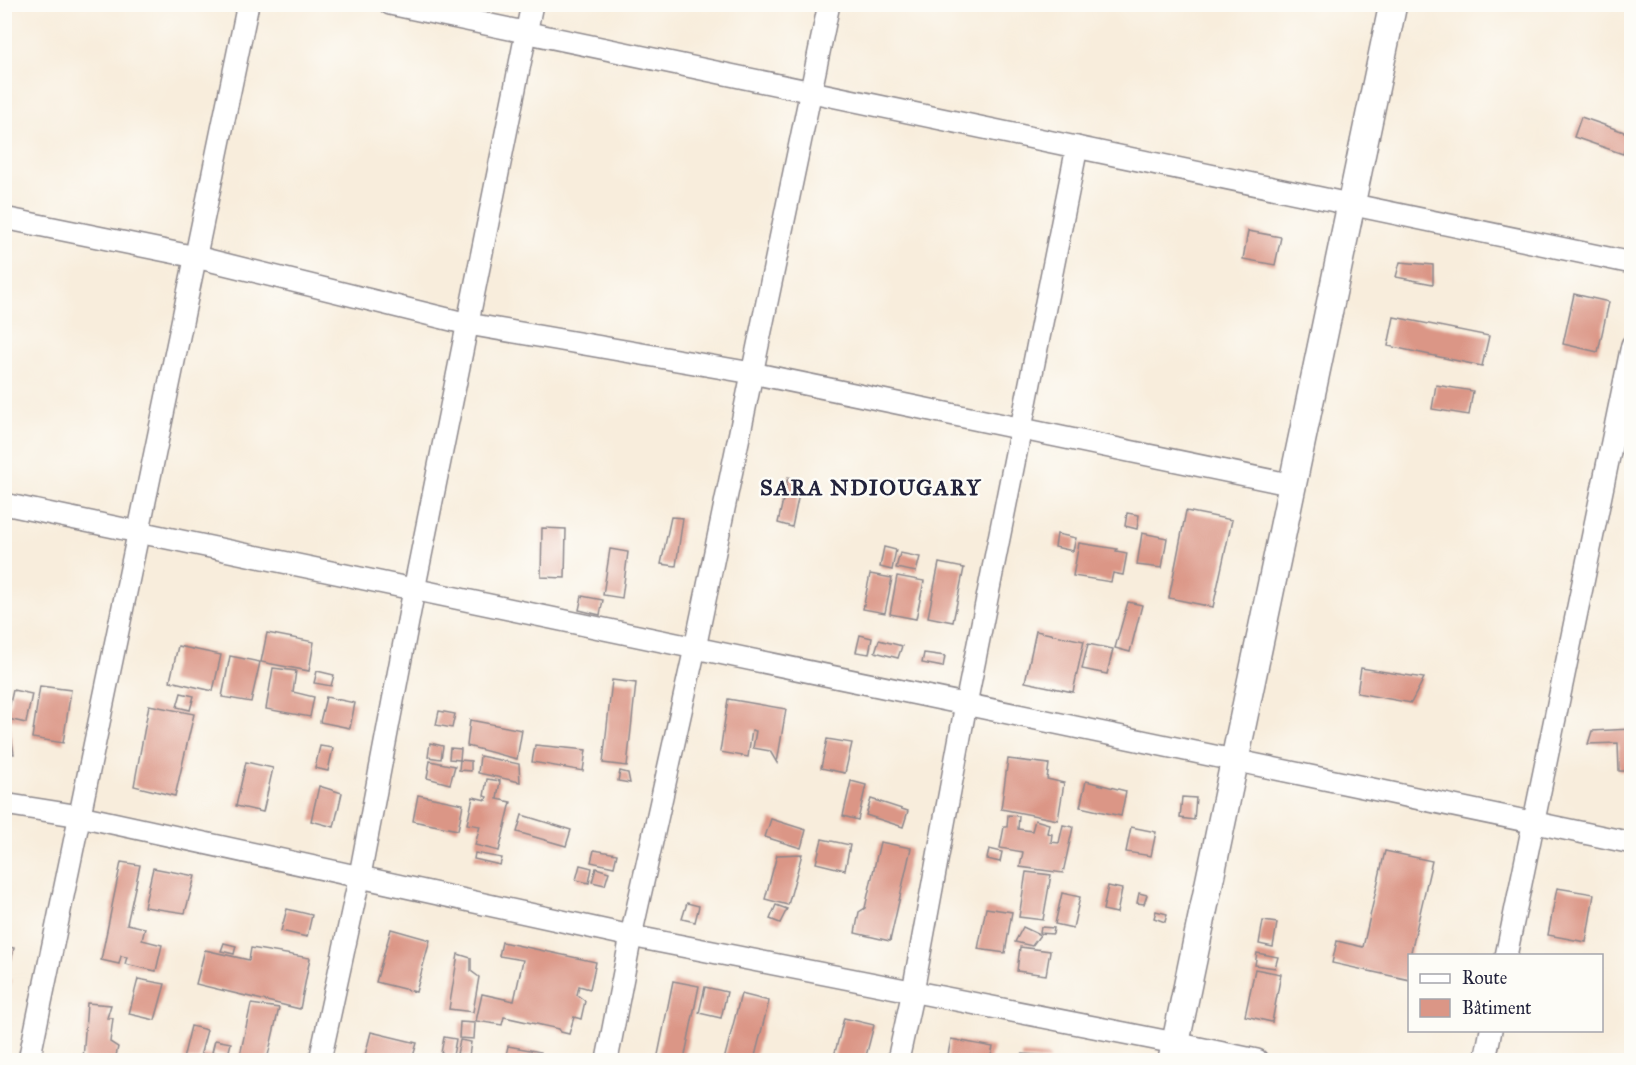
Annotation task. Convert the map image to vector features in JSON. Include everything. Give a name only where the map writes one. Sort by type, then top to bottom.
[{"type":"street","points":[[29,1060],[248,4]]},
{"type":"street","points":[[390,4],[1632,263]]},
{"type":"street","points":[[320,1060],[360,876],[414,590],[532,4]]},
{"type":"street","points":[[608,1060],[632,936],[695,648],[829,4]]},
{"type":"street","points":[[1174,1052],[1393,4]]},
{"type":"street","points":[[897,1060],[913,991],[966,704],[1077,147]]},
{"type":"street","points":[[4,218],[196,257],[468,324],[752,373],[1293,485]]},
{"type":"street","points":[[1506,954],[1632,345]]},
{"type":"street","points":[[4,504],[1632,843]]},
{"type":"street","points":[[4,804],[81,816],[632,936],[913,991],[1174,1052],[1257,1060]]},
{"type":"street","points":[[1485,1060],[1491,1032]]},
{"type":"building","points":[[1581,117],[1630,134],[1623,154],[1574,137]]},
{"type":"building","points":[[1248,231],[1281,237],[1275,265],[1243,259]]},
{"type":"building","points":[[1400,262],[1433,265],[1433,284],[1396,277]]},
{"type":"building","points":[[1574,294],[1609,302],[1598,352],[1563,344]]},
{"type":"building","points":[[1394,317],[1489,336],[1482,366],[1388,346]]},
{"type":"building","points":[[1436,385],[1473,391],[1469,415],[1432,409]]},
{"type":"building","points":[[788,477],[802,480],[792,527],[778,523]]},
{"type":"building","points":[[1186,511],[1232,520],[1213,607],[1169,598]]},
{"type":"building","points":[[1127,513],[1139,515],[1137,529],[1125,526]]},
{"type":"building","points":[[671,517],[683,518],[676,566],[661,564]]},
{"type":"building","points":[[542,528],[566,529],[565,578],[541,577]]},
{"type":"building","points":[[1142,533],[1167,538],[1162,568],[1137,565]]},
{"type":"building","points":[[1057,534],[1076,538],[1073,551],[1055,547]]},
{"type":"building","points":[[1079,543],[1117,549],[1116,551],[1127,553],[1123,575],[1113,573],[1111,582],[1073,576]]},
{"type":"building","points":[[884,547],[896,550],[892,570],[880,567]]},
{"type":"building","points":[[610,549],[628,552],[622,598],[603,595]]},
{"type":"building","points":[[900,553],[920,557],[916,572],[896,568]]},
{"type":"building","points":[[939,563],[964,568],[953,622],[928,617]]},
{"type":"building","points":[[870,574],[892,578],[885,613],[863,609]]},
{"type":"building","points":[[897,576],[924,581],[916,619],[890,614]]},
{"type":"building","points":[[582,596],[603,600],[600,615],[579,610]]},
{"type":"building","points":[[1128,602],[1142,605],[1130,652],[1115,648]]},
{"type":"building","points":[[1036,631],[1084,641],[1073,692],[1025,682]]},
{"type":"building","points":[[267,633],[314,642],[309,671],[261,662]]},
{"type":"building","points":[[860,635],[872,638],[869,654],[856,652]]},
{"type":"building","points":[[879,640],[902,646],[898,658],[875,652]]},
{"type":"building","points":[[1088,644],[1113,649],[1107,674],[1082,669]]},
{"type":"building","points":[[178,646],[221,655],[213,691],[170,681]]},
{"type":"building","points":[[924,653],[945,656],[943,667],[922,663]]},
{"type":"building","points":[[230,656],[260,662],[251,702],[222,697]]},
{"type":"building","points":[[273,668],[296,671],[293,692],[314,697],[310,717],[266,709]]},
{"type":"building","points":[[1361,668],[1424,678],[1411,703],[1357,693]]},
{"type":"building","points":[[317,671],[334,675],[331,686],[314,683]]},
{"type":"building","points":[[612,680],[636,683],[627,766],[603,763]]},
{"type":"building","points":[[40,686],[71,690],[63,743],[32,738]]},
{"type":"building","points":[[13,690],[32,694],[26,723],[8,719],[14,754],[4,753],[4,708],[7,717]]},
{"type":"building","points":[[181,693],[194,696],[190,710],[177,707]]},
{"type":"building","points":[[326,697],[355,703],[350,728],[320,722]]},
{"type":"building","points":[[728,699],[786,709],[777,763],[770,751],[753,748],[756,731],[752,730],[748,757],[720,752]]},
{"type":"building","points":[[149,705],[194,714],[175,796],[134,786]]},
{"type":"building","points":[[439,711],[455,714],[452,728],[436,725]]},
{"type":"building","points":[[470,720],[522,730],[517,759],[467,746]]},
{"type":"building","points":[[1632,729],[1632,771],[1619,771],[1618,743],[1588,744],[1592,731]]},
{"type":"building","points":[[827,739],[852,743],[845,773],[821,768]]},
{"type":"building","points":[[430,743],[443,746],[441,759],[428,757]]},
{"type":"building","points":[[535,745],[586,750],[583,771],[532,762]]},
{"type":"building","points":[[320,746],[333,748],[328,771],[315,768]]},
{"type":"building","points":[[450,748],[461,749],[460,760],[449,759]]},
{"type":"building","points":[[480,756],[519,764],[520,782],[478,773]]},
{"type":"building","points":[[1008,759],[1049,764],[1047,779],[1064,783],[1058,820],[1001,809]]},
{"type":"building","points":[[460,760],[471,761],[471,771],[459,770]]},
{"type":"building","points":[[430,761],[455,766],[450,784],[427,778]]},
{"type":"building","points":[[246,762],[273,768],[263,812],[236,806]]},
{"type":"building","points":[[620,771],[628,773],[630,783],[618,781]]},
{"type":"building","points":[[487,779],[500,781],[497,799],[511,802],[499,851],[475,845],[480,826],[467,824],[473,797],[486,800],[487,797],[484,796]]},
{"type":"building","points":[[851,781],[866,785],[858,820],[843,816]]},
{"type":"building","points":[[1086,781],[1126,791],[1121,816],[1080,807]]},
{"type":"building","points":[[319,786],[342,793],[334,827],[311,821]]},
{"type":"building","points":[[418,795],[463,804],[458,830],[413,821]]},
{"type":"building","points":[[1182,797],[1196,798],[1194,820],[1180,818]]},
{"type":"building","points":[[871,799],[908,811],[903,827],[866,815]]},
{"type":"building","points":[[522,815],[571,830],[566,846],[517,832]]},
{"type":"building","points":[[1008,815],[1019,816],[1018,829],[1032,831],[1035,820],[1049,824],[1047,833],[1052,834],[1051,842],[1059,843],[1063,825],[1073,827],[1063,873],[1020,867],[1023,852],[1000,848],[1004,827],[1007,827]]},
{"type":"building","points":[[771,819],[806,830],[801,848],[765,837]]},
{"type":"building","points":[[1131,827],[1156,832],[1151,856],[1126,852]]},
{"type":"building","points":[[822,839],[850,845],[845,870],[816,863]]},
{"type":"building","points":[[880,842],[911,848],[890,941],[855,933],[859,912],[865,908]]},
{"type":"building","points":[[989,849],[1002,852],[1000,862],[987,859]]},
{"type":"building","points":[[594,850],[617,854],[614,867],[591,862]]},
{"type":"building","points":[[1385,851],[1432,861],[1410,954],[1408,954],[1408,980],[1332,963],[1337,941],[1363,947]]},
{"type":"building","points":[[475,853],[502,858],[500,865],[474,859]]},
{"type":"building","points":[[802,854],[788,905],[765,899],[777,855]]},
{"type":"building","points":[[121,862],[140,865],[127,924],[145,928],[142,940],[162,945],[156,971],[125,964],[127,957],[121,956],[119,964],[101,960]]},
{"type":"building","points":[[580,865],[592,868],[589,883],[576,880]]},
{"type":"building","points":[[153,868],[195,876],[185,913],[144,907]]},
{"type":"building","points":[[596,868],[609,872],[605,885],[592,882]]},
{"type":"building","points":[[1026,872],[1051,875],[1043,920],[1019,917]]},
{"type":"building","points":[[1108,886],[1122,889],[1117,913],[1103,910]]},
{"type":"building","points":[[1557,888],[1594,894],[1586,942],[1548,935]]},
{"type":"building","points":[[1062,893],[1080,897],[1073,928],[1055,924]]},
{"type":"building","points":[[1139,893],[1147,895],[1144,904],[1137,903]]},
{"type":"building","points":[[687,903],[699,906],[695,922],[682,919]]},
{"type":"building","points":[[776,905],[787,909],[780,923],[770,919]]},
{"type":"building","points":[[986,908],[1012,912],[1005,953],[978,949]]},
{"type":"building","points":[[287,909],[312,915],[307,937],[281,931]]},
{"type":"building","points":[[1156,911],[1167,914],[1165,922],[1154,918]]},
{"type":"building","points":[[1263,921],[1277,923],[1273,947],[1259,944]]},
{"type":"building","points":[[1023,927],[1040,935],[1032,946],[1015,942]]},
{"type":"building","points":[[1041,927],[1054,928],[1053,934],[1040,933]]},
{"type":"building","points":[[391,929],[430,940],[416,992],[376,982]]},
{"type":"building","points":[[502,942],[596,962],[590,989],[579,986],[577,995],[585,1001],[581,1019],[574,1017],[569,1034],[559,1029],[504,1017],[502,1025],[476,1021],[482,994],[514,1001],[523,960],[499,956]]},
{"type":"building","points":[[224,943],[236,946],[234,954],[221,951]]},
{"type":"building","points":[[4,946],[14,948],[7,979],[11,980],[5,1006]]},
{"type":"building","points":[[1020,947],[1050,951],[1046,975],[1017,971]]},
{"type":"building","points":[[251,948],[310,958],[300,1009],[196,984],[205,950],[249,960]]},
{"type":"building","points":[[1257,953],[1278,957],[1275,968],[1255,965]]},
{"type":"building","points":[[458,954],[471,958],[471,971],[479,977],[473,1012],[449,1009]]},
{"type":"building","points":[[1255,969],[1281,974],[1272,1022],[1245,1016]]},
{"type":"building","points":[[138,979],[165,984],[155,1020],[129,1014]]},
{"type":"building","points":[[673,981],[699,986],[684,1060],[657,1060]]},
{"type":"building","points":[[705,987],[727,992],[721,1018],[699,1013]]},
{"type":"building","points":[[741,994],[769,1001],[754,1060],[724,1060]]},
{"type":"building","points":[[87,1003],[111,1005],[107,1018],[113,1018],[110,1042],[118,1047],[115,1060],[83,1060]]},
{"type":"building","points":[[251,1004],[279,1008],[267,1060],[239,1060]]},
{"type":"building","points":[[844,1018],[874,1025],[865,1060],[833,1060]]},
{"type":"building","points":[[460,1022],[475,1023],[474,1039],[459,1038]]},
{"type":"building","points":[[191,1026],[207,1030],[199,1060],[183,1059]]},
{"type":"building","points":[[371,1032],[417,1043],[412,1060],[364,1059]]},
{"type":"building","points":[[444,1037],[456,1039],[453,1056],[441,1053]]},
{"type":"building","points":[[951,1039],[993,1047],[990,1060],[947,1060]]},
{"type":"building","points":[[215,1040],[231,1043],[228,1055],[212,1052]]},
{"type":"building","points":[[460,1040],[471,1042],[469,1056],[457,1054]]},
{"type":"building","points":[[508,1046],[541,1052],[540,1060],[505,1060]]},
{"type":"building","points":[[203,1054],[216,1057],[215,1060],[202,1060]]},
{"type":"building","points":[[1022,1054],[1049,1056],[1049,1060],[1022,1060]]},
{"type":"district","name":"SARA NDIOUGARY","points":[[871,487]]}]
